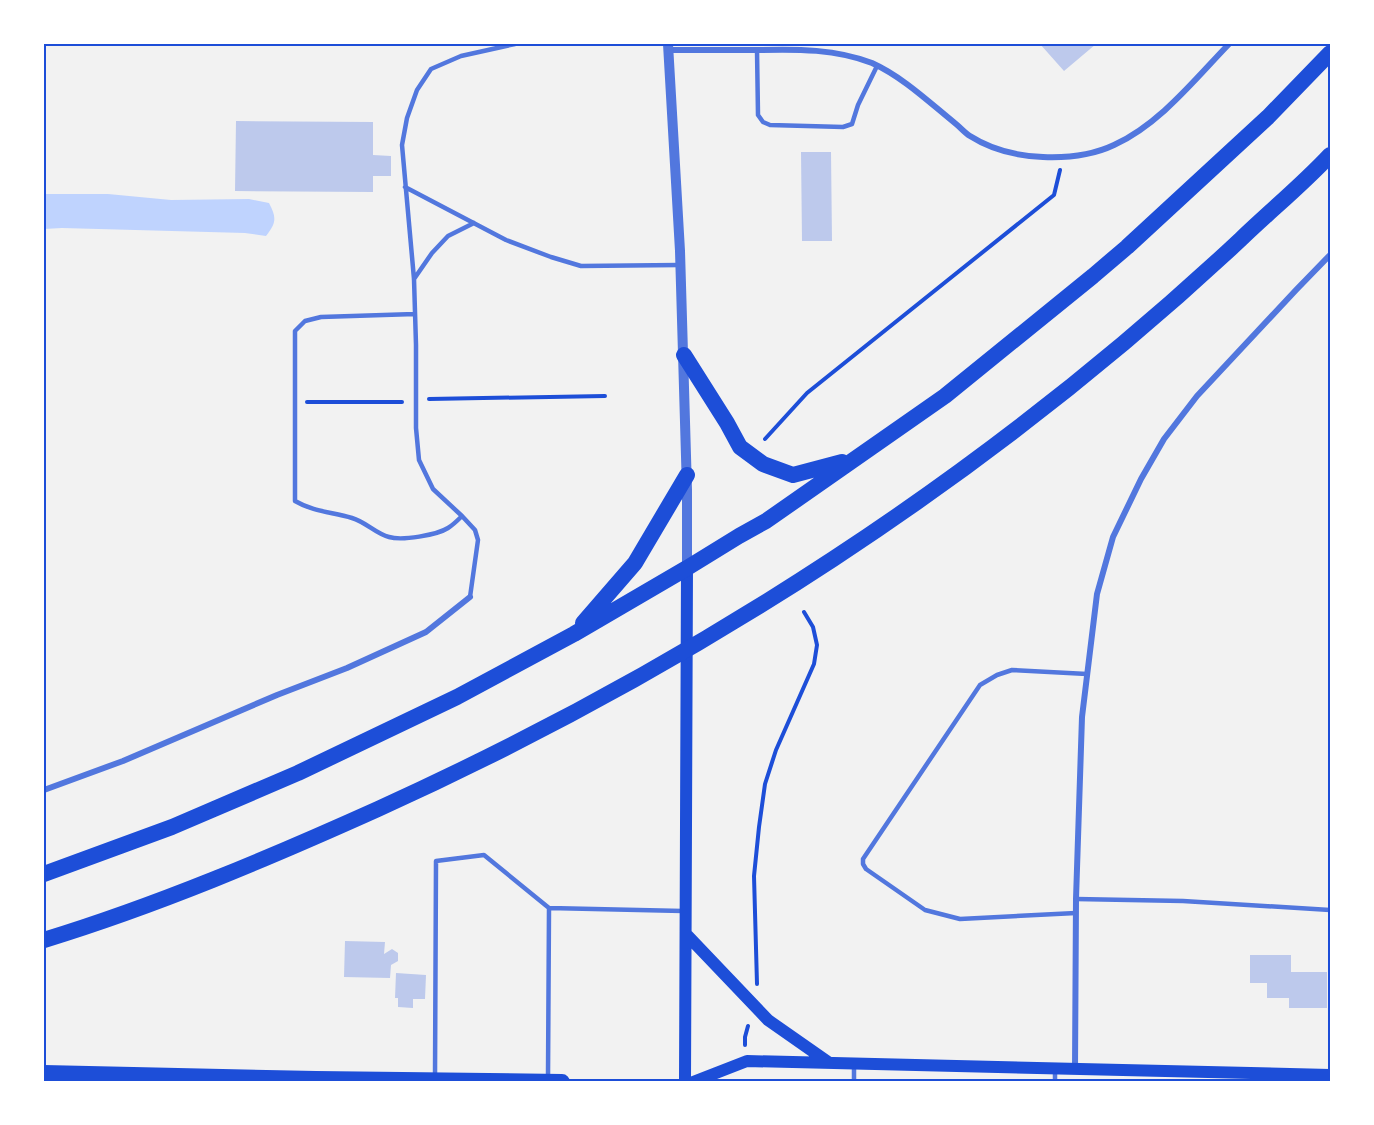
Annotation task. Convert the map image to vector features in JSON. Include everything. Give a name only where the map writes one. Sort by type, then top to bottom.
[{"type":"highway","points":[[44,874],[172,827],[298,773],[456,697],[574,634],[766,521],[945,396],[1093,276],[1268,117],[1330,53]]},
{"type":"highway","points":[[44,940],[167,897],[322,834],[444,779],[519,741],[738,620],[804,579],[936,489],[1063,394],[1196,281],[1330,155]]},
{"type":"highway","points":[[684,355],[740,447],[764,465],[793,475],[855,459]]},
{"type":"highway","points":[[574,634],[635,563],[687,475]]},
{"type":"highway","points":[[44,1073],[562,1082]]},
{"type":"main road","points":[[685,1082],[687,568]]},
{"type":"main road","points":[[686,934],[768,1020],[828,1062]]},
{"type":"main road","points":[[693,1082],[747,1061],[828,1062],[1055,1075],[1075,1069],[1330,1075]]},
{"type":"street","points":[[687,568],[687,475],[681,265],[669,47],[793,49],[852,57],[890,72],[968,135],[988,146],[1028,156],[1063,158],[1113,146],[1135,133],[1156,118],[1229,44]]},
{"type":"street","points":[[1075,1069],[1076,898],[1081,739],[1097,594],[1113,537],[1146,469],[1164,439],[1197,396],[1330,255]]},
{"type":"street","points":[[44,790],[123,761],[277,695],[347,668],[426,632],[470,597]]},
{"type":"lane","points":[[470,597],[478,540],[475,530],[432,489],[419,460],[416,428],[414,279],[402,145],[407,118],[417,90],[431,69],[462,56],[515,44]]},
{"type":"lane","points":[[757,50],[758,115],[763,122],[770,125],[843,128],[852,124],[858,105],[877,66]]},
{"type":"lane","points":[[405,187],[506,240],[581,266],[681,265]]},
{"type":"lane","points":[[414,279],[432,253],[448,236],[474,223]]},
{"type":"lane","points":[[415,314],[321,317],[305,321],[295,331],[295,501],[306,508],[354,518],[388,537],[402,539],[448,529],[462,516]]},
{"type":"lane","points":[[1076,913],[960,919],[925,910],[866,869],[863,860],[980,685],[997,675],[1012,670],[1087,674]]},
{"type":"lane","points":[[435,1080],[436,861],[484,855],[549,908],[686,911]]},
{"type":"lane","points":[[1076,898],[1183,901],[1330,910]]},
{"type":"lane","points":[[548,1081],[549,908]]},
{"type":"lane","points":[[854,1064],[854,1082]]},
{"type":"path","points":[[765,439],[807,393],[1054,195],[1063,158]]},
{"type":"path","points":[[295,401],[605,396]]},
{"type":"path","points":[[747,1061],[745,1037],[758,987],[754,876],[759,827],[765,784],[776,750],[814,664],[817,645],[813,627],[804,612]]},
{"type":"water","points":[[44,194],[108,194],[171,200],[249,199],[269,203],[274,220],[266,236],[245,233],[44,229]]},
{"type":"building","points":[[1040,44],[1096,44],[1064,71]]},
{"type":"building","points":[[236,121],[373,122],[373,155],[391,156],[391,176],[373,176],[373,192],[235,191]]},
{"type":"building","points":[[801,152],[831,152],[832,241],[802,241]]},
{"type":"building","points":[[345,941],[385,942],[384,954],[392,949],[398,953],[398,961],[391,965],[390,978],[344,977]]},
{"type":"building","points":[[1250,955],[1291,955],[1291,972],[1327,972],[1327,1008],[1289,1008],[1289,998],[1267,998],[1267,983],[1250,983]]},
{"type":"building","points":[[396,973],[426,975],[425,999],[413,999],[413,1008],[398,1007],[398,998],[395,998]]}]
